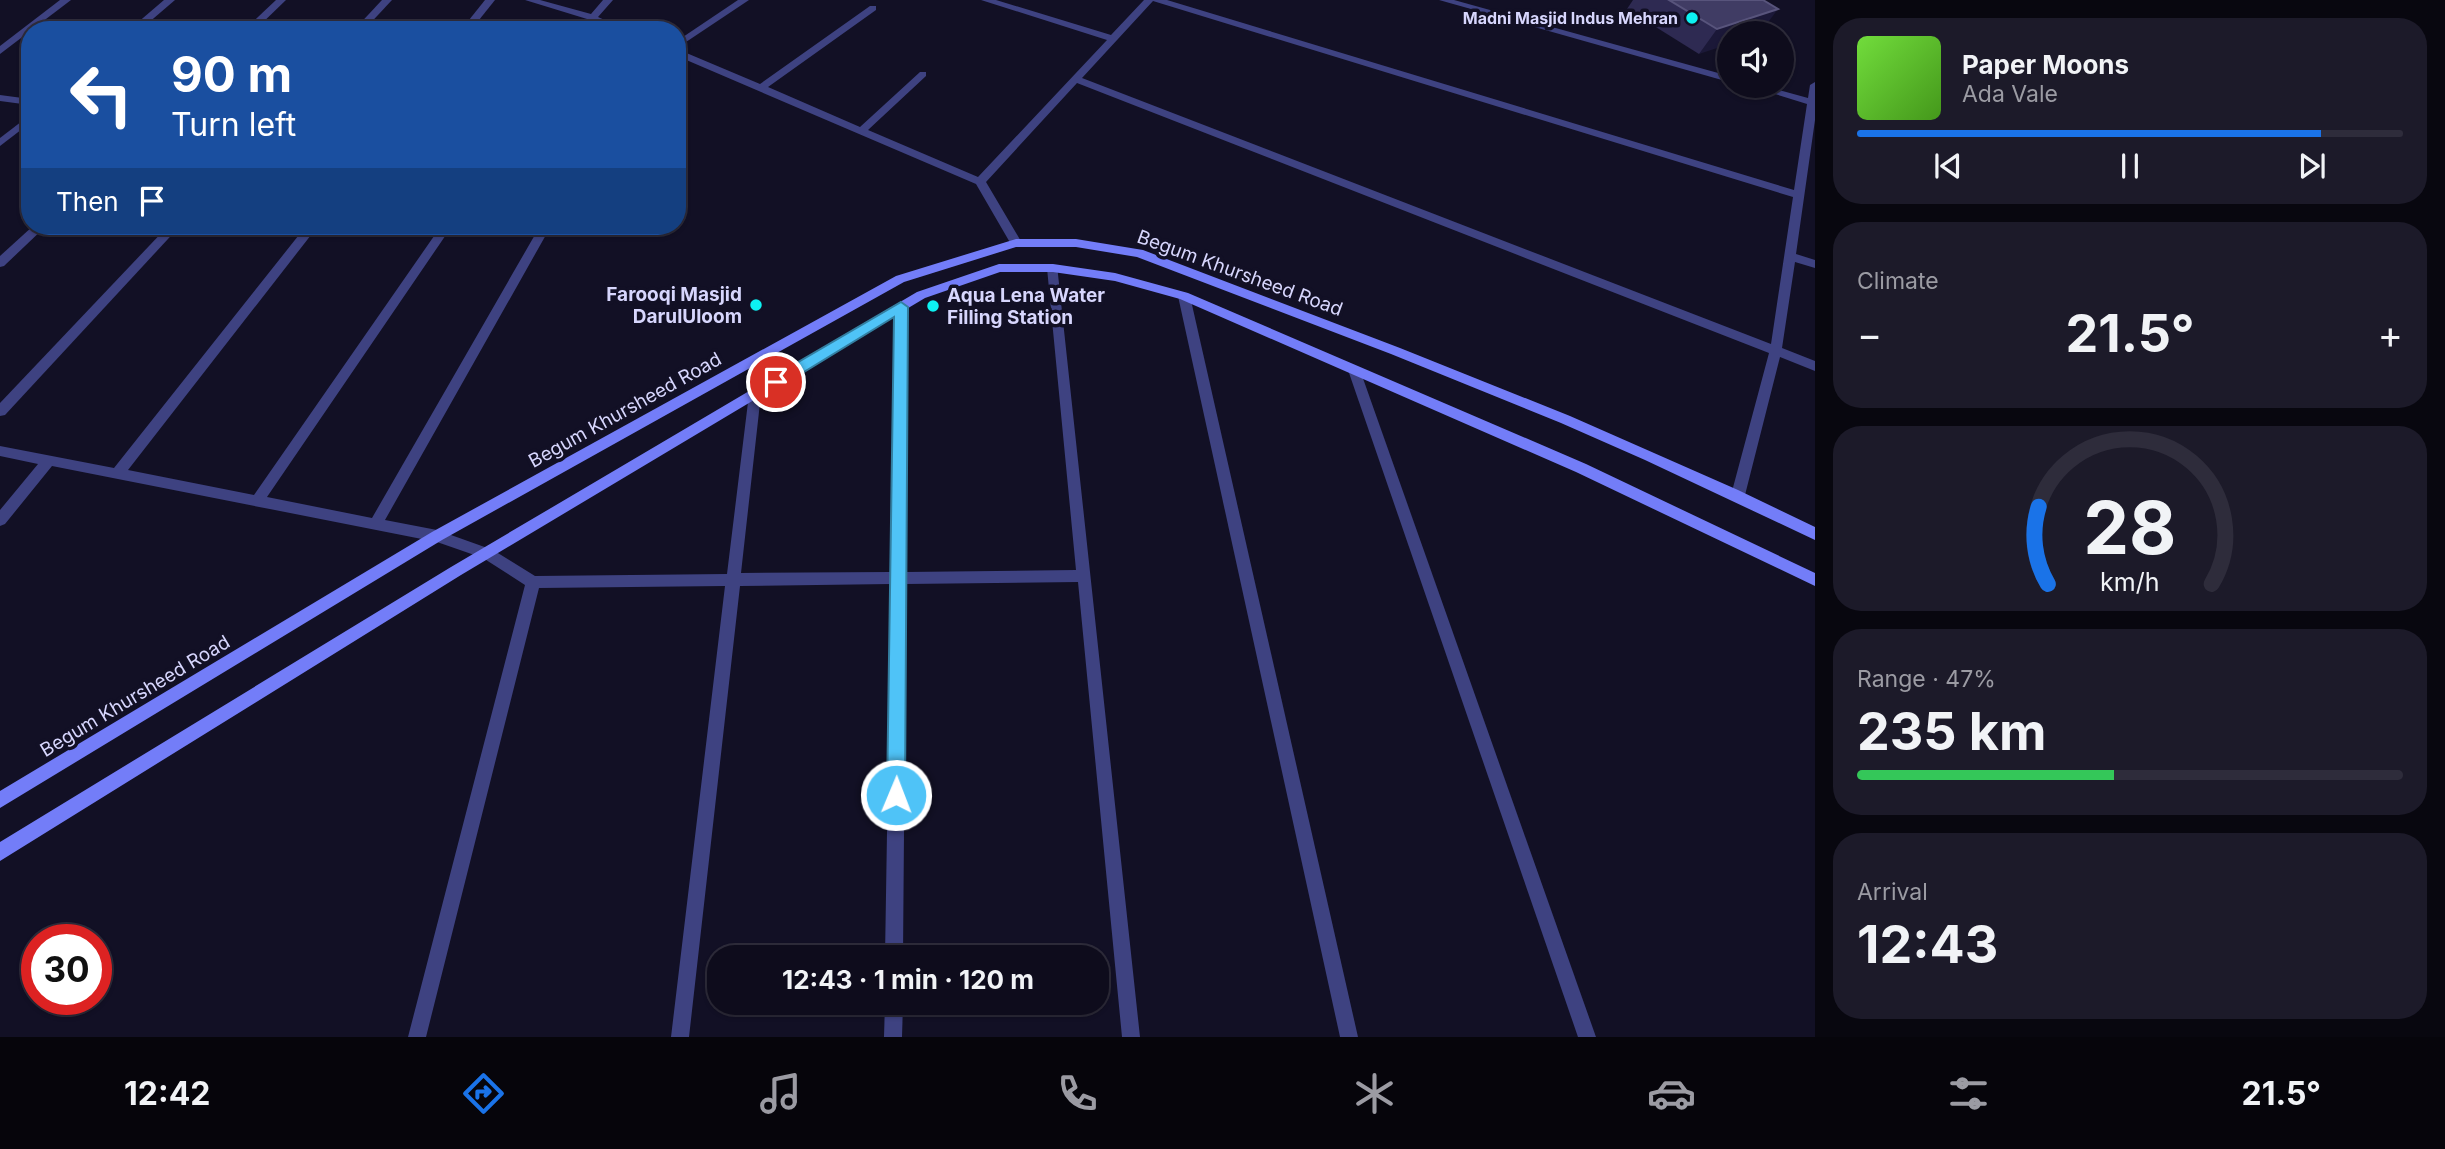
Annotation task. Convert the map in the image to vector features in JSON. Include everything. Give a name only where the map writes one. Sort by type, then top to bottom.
[{"type":"main road","name":"Begum Khursheed Road","points":[[0,800],[438,536],[900,279],[1016,243],[1076,243],[1139,253],[1593,430],[1738,495],[1815,534]]},
{"type":"main road","points":[[0,852],[488,554],[921,295],[999,268],[1053,268],[1115,277],[1184,296],[1699,522],[1815,580]]},
{"type":"street","points":[[38,21],[65,0]]},
{"type":"street","points":[[145,21],[170,0]]},
{"type":"street","points":[[259,21],[281,0]]},
{"type":"street","points":[[367,21],[387,0]]},
{"type":"street","points":[[473,21],[490,0]]},
{"type":"street","points":[[530,0],[601,21]]},
{"type":"street","points":[[588,21],[608,0]]},
{"type":"street","points":[[686,39],[744,0]]},
{"type":"street","points":[[986,0],[1114,39]]},
{"type":"street","points":[[980,182],[1149,0]]},
{"type":"street","points":[[1157,0],[1799,195]]},
{"type":"street","points":[[1444,0],[1717,76]]},
{"type":"street","points":[[760,88],[873,8]]},
{"type":"street","points":[[0,51],[21,35]]},
{"type":"street","points":[[686,56],[980,182],[1016,243]]},
{"type":"street","points":[[861,131],[923,74]]},
{"type":"street","points":[[1077,80],[1815,366]]},
{"type":"street","points":[[1738,495],[1776,349],[1799,195],[1810,162],[1815,85]]},
{"type":"street","points":[[1794,97],[1812,102]]},
{"type":"street","points":[[0,98],[21,101]]},
{"type":"street","points":[[0,143],[21,126]]},
{"type":"street","points":[[0,263],[30,235]]},
{"type":"street","points":[[0,411],[166,235]]},
{"type":"street","points":[[117,474],[305,235]]},
{"type":"street","points":[[257,501],[441,235]]},
{"type":"street","points":[[376,524],[541,235]]},
{"type":"street","points":[[1790,256],[1815,264]]},
{"type":"street","points":[[1053,268],[1131,1037]]},
{"type":"street","points":[[1184,296],[1349,1037]]},
{"type":"street","points":[[894,945],[901,307]]},
{"type":"street","points":[[1354,370],[1587,1037]]},
{"type":"street","points":[[680,1037],[755,394]]},
{"type":"street","points":[[1,452],[438,536],[488,554],[533,582],[1084,576]]},
{"type":"street","points":[[0,520],[49,460]]},
{"type":"street","points":[[417,1037],[533,582]]},
{"type":"street","points":[[893,1037],[894,1015]]},
{"type":"building","points":[[1669,0],[1763,0],[1778,9],[1741,21],[1717,21],[1717,29]]},
{"type":"place","name":"Madni Masjid Indus Mehran","points":[[1692,18]]},
{"type":"place","name":"Farooqi Masjid DarulUloom","points":[[756,305]]},
{"type":"place","name":"Aqua Lena Water Filling Station","points":[[933,306]]},
{"type":"route","points":[[776,382],[901,307],[896,795]]}]
